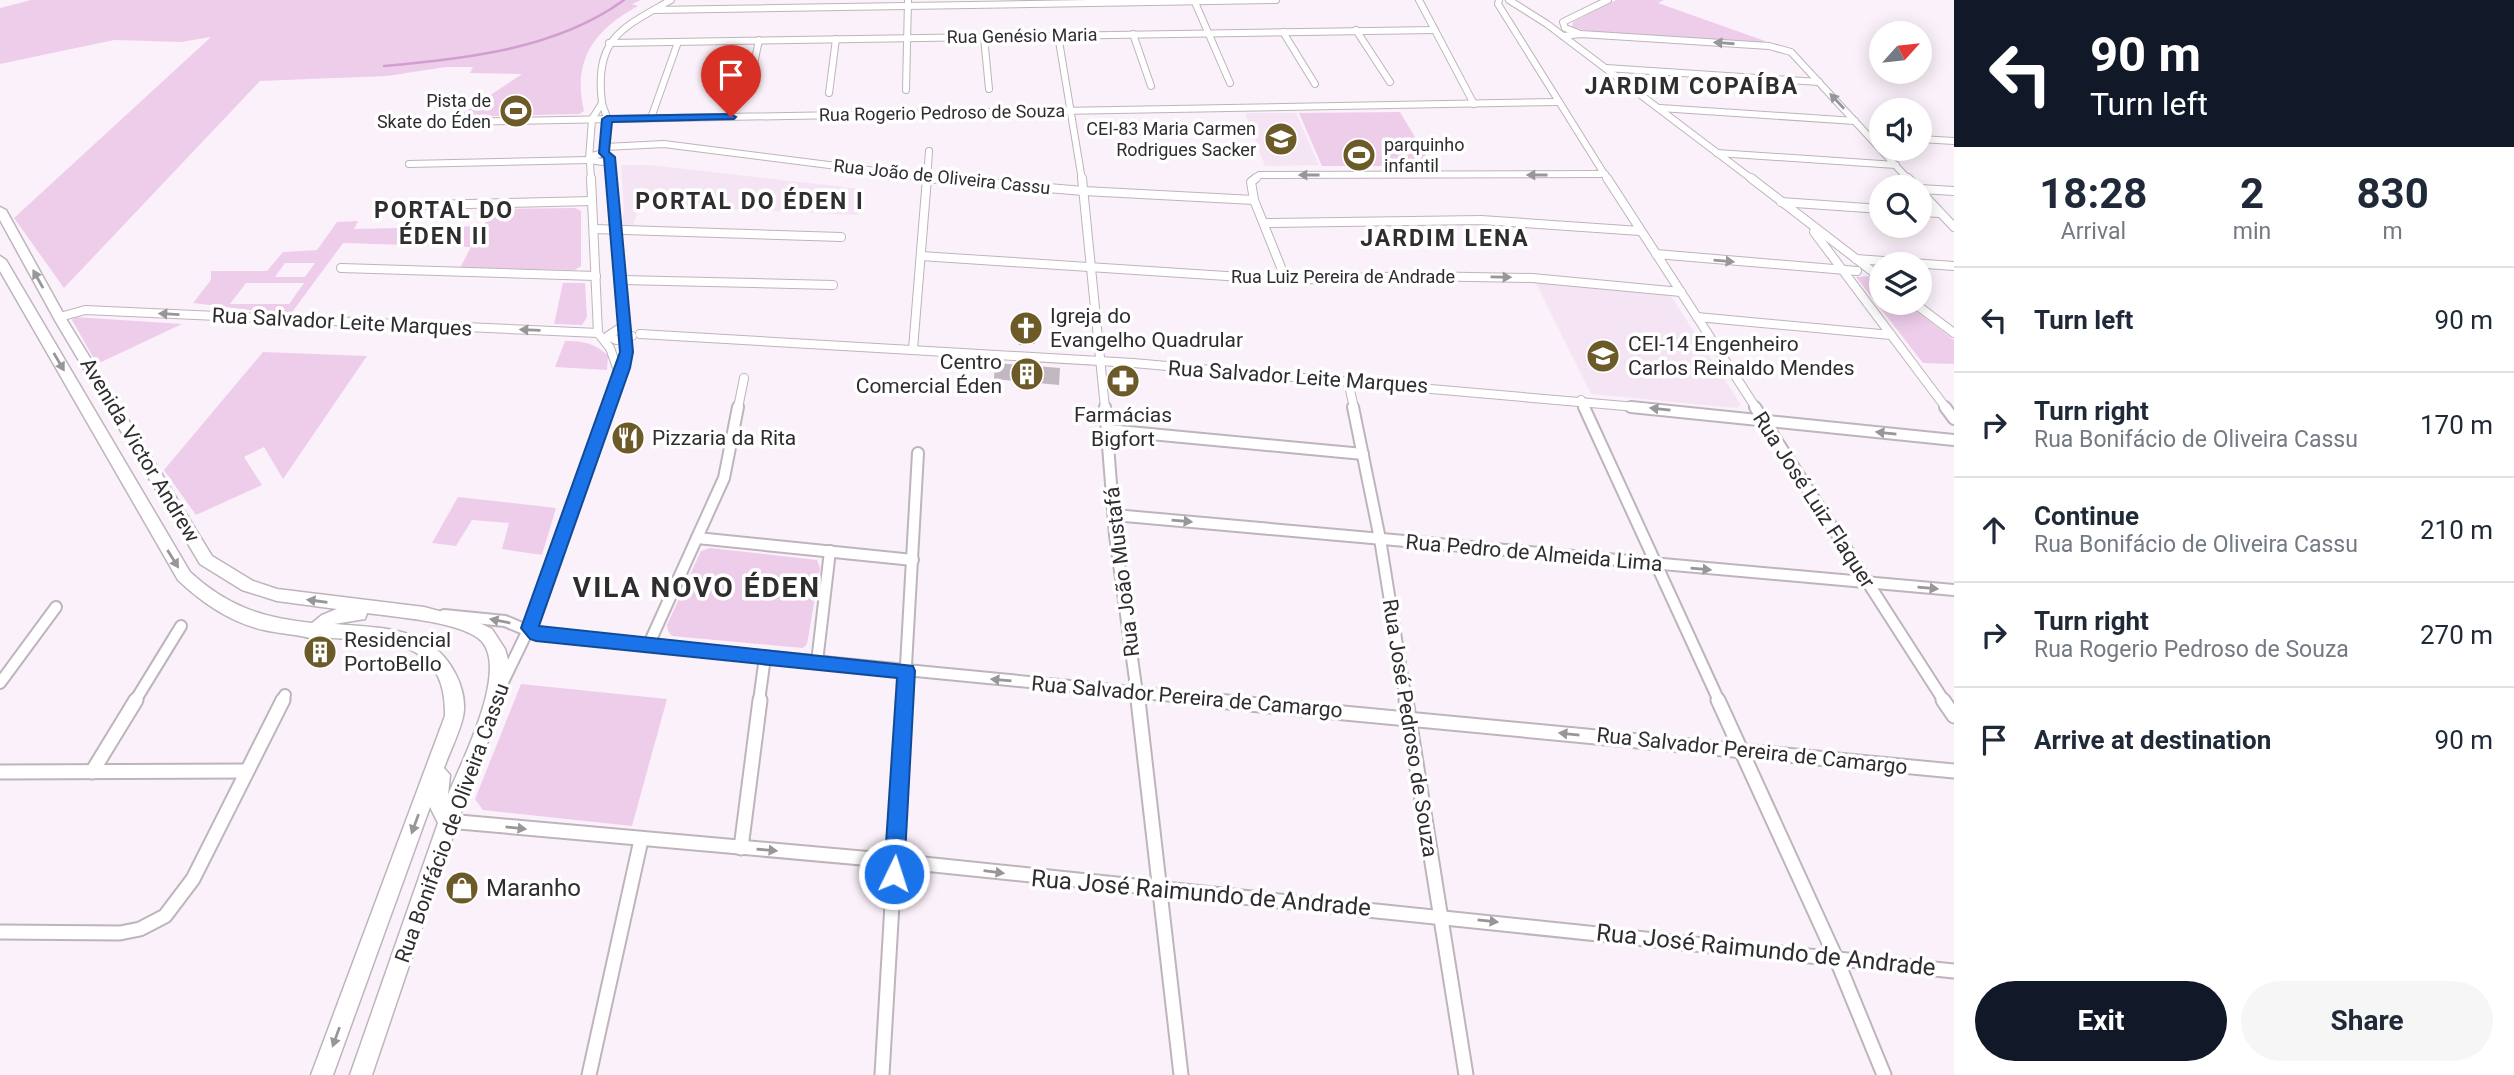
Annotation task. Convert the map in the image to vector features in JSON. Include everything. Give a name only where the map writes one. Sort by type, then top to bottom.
[{"type":"main road","name":"Avenida Victor Andrew","points":[[1,214],[206,560],[248,586],[277,595],[424,614],[473,627],[486,634],[496,649],[500,663],[496,697]]},
{"type":"main road","name":"Avenida Victor Andrew","points":[[0,260],[184,576],[202,593],[225,607],[262,623],[311,631],[400,638],[425,648],[444,667]]},
{"type":"main road","points":[[43,334],[57,312]]},
{"type":"main road","points":[[311,631],[324,621],[342,614],[369,615],[388,609]]},
{"type":"main road","name":"Rua Bonifácio de Oliveira Cassu","points":[[322,1075],[454,716],[455,698],[444,667]]},
{"type":"main road","name":"Rua Bonifácio de Oliveira Cassu","points":[[360,1075],[448,821],[496,697]]},
{"type":"main road","points":[[448,732],[449,748],[437,795],[441,812],[448,821]]},
{"type":"street","points":[[609,43],[626,26],[671,0]]},
{"type":"street","points":[[763,8],[765,0]]},
{"type":"street","points":[[654,10],[837,4],[1276,0]]},
{"type":"street","points":[[1419,0],[1474,104]]},
{"type":"street","name":"Rua José Luiz Flaquer","points":[[1499,0],[1498,4],[1558,102],[1954,716]]},
{"type":"street","points":[[1509,0],[1547,24],[1660,108],[1869,271]]},
{"type":"street","points":[[1547,24],[1563,22],[1608,0]]},
{"type":"street","points":[[1194,1],[1230,83]]},
{"type":"street","points":[[906,90],[908,3]]},
{"type":"street","points":[[661,6],[676,10]]},
{"type":"street","points":[[1563,22],[1565,28],[1581,34]]},
{"type":"street","points":[[1356,30],[1390,82]]},
{"type":"street","name":"Rua Genésio Maria","points":[[609,43],[1435,30]]},
{"type":"street","points":[[1283,32],[1315,84]]},
{"type":"street","points":[[1133,34],[1151,86]]},
{"type":"street","points":[[1563,36],[1581,34],[1769,46],[1791,52],[1869,136]]},
{"type":"street","name":"Rua João Mustafá","points":[[1058,35],[1074,111],[1084,191],[1114,515],[1181,1075]]},
{"type":"street","points":[[984,37],[989,89]]},
{"type":"street","points":[[829,93],[836,39]]},
{"type":"street","points":[[748,93],[759,40]]},
{"type":"street","points":[[652,118],[678,41]]},
{"type":"street","name":"Rua Bonifácio de Oliveira Cassu","points":[[496,697],[529,628],[627,352],[618,230],[606,153],[607,119],[602,103],[603,54],[609,43]]},
{"type":"street","points":[[1606,68],[1819,82]]},
{"type":"street","name":"Rua Rogerio Pedroso de Souza","points":[[453,122],[1558,102]]},
{"type":"street","name":"Rua Bonifácio de Oliveira Cassu","points":[[602,103],[592,120],[589,160],[598,333],[610,348],[620,376]]},
{"type":"street","points":[[1660,108],[1855,121]]},
{"type":"street","points":[[1932,140],[1954,141]]},
{"type":"street","name":"Rua João de Oliveira Cassu","points":[[606,153],[632,145],[664,144],[927,178],[1084,191],[1254,200]]},
{"type":"street","points":[[913,349],[929,150]]},
{"type":"street","points":[[409,164],[589,160],[594,154],[606,153]]},
{"type":"street","points":[[1717,153],[1896,165]]},
{"type":"street","points":[[1892,161],[1906,175]]},
{"type":"street","points":[[1286,280],[1254,200],[1251,182],[1259,175],[1605,174]]},
{"type":"street","points":[[1932,190],[1954,191]]},
{"type":"street","points":[[385,206],[592,201]]},
{"type":"street","points":[[1781,202],[1869,208]]},
{"type":"street","points":[[1932,204],[1954,227]]},
{"type":"street","points":[[1932,213],[1940,213]]},
{"type":"street","points":[[1804,219],[1954,419]]},
{"type":"street","points":[[1264,223],[1481,220],[1640,231]]},
{"type":"street","points":[[594,229],[841,237]]},
{"type":"street","points":[[1656,254],[1842,268],[1869,264]]},
{"type":"street","name":"Rua Luiz Pereira de Andrade","points":[[921,256],[1286,280],[1416,276],[1532,278],[1681,292]]},
{"type":"street","points":[[1842,268],[1841,258],[1859,265],[1869,264]]},
{"type":"street","points":[[1932,265],[1954,266]]},
{"type":"street","points":[[341,268],[596,276]]},
{"type":"street","points":[[622,280],[833,285]]},
{"type":"street","name":"Rua Salvador Leite Marques","points":[[57,312],[85,310],[640,334],[913,349],[1580,400],[1954,440]]},
{"type":"street","points":[[1931,315],[1954,332]]},
{"type":"street","points":[[1697,317],[1891,335]]},
{"type":"street","points":[[648,646],[724,478],[744,378]]},
{"type":"street","name":"Rua José Pedroso de Souza","points":[[1348,381],[1380,539],[1466,1075]]},
{"type":"street","points":[[1580,400],[1836,958],[1884,1075]]},
{"type":"street","points":[[1108,430],[1363,454]]},
{"type":"street","points":[[882,1075],[918,453]]},
{"type":"street","name":"Rua Pedro de Almeida Lima","points":[[1114,515],[1954,590]]},
{"type":"street","points":[[697,538],[913,560]]},
{"type":"street","points":[[817,662],[830,551]]},
{"type":"street","points":[[0,683],[56,607]]},
{"type":"street","name":"Rua Salvador Pereira de Camargo","points":[[424,614],[493,620],[529,628],[536,634],[648,646],[1954,771]]},
{"type":"street","points":[[92,772],[181,626]]},
{"type":"street","points":[[741,848],[765,657]]},
{"type":"street","points":[[0,933],[120,933],[140,929],[165,916],[193,879],[285,695]]},
{"type":"street","points":[[0,772],[247,771]]},
{"type":"street","name":"Rua José Raimundo de Andrade","points":[[448,821],[895,861],[1439,915],[1954,971]]},
{"type":"street","points":[[589,1075],[641,840]]},
{"type":"shaded area","points":[[31,0],[641,0],[632,4],[638,6],[609,25],[590,48],[581,76],[584,111],[579,114],[457,117],[522,74],[470,73],[473,67],[446,67],[387,76],[260,81],[64,288],[14,218],[211,37],[181,42],[114,40],[0,64],[0,8]]},
{"type":"shaded area","points":[[1616,0],[1664,0],[1658,3],[1765,41],[1760,43],[1591,32],[1572,27],[1573,22]]},
{"type":"shaded area","points":[[1400,112],[1432,166],[1322,166],[1299,113]]},
{"type":"shaded area","name":"CEI-83 Maria Carmen Rodrigues Sacker","points":[[1245,113],[1296,113],[1319,165],[1265,166]]},
{"type":"shaded area","points":[[621,165],[650,165],[861,189],[858,215],[641,205],[633,225],[626,226],[621,222],[624,212]]},
{"type":"shaded area","points":[[575,208],[581,211],[581,266],[575,270],[460,268],[471,247],[343,243],[290,315],[193,303],[211,280],[211,271],[267,271],[283,252],[317,250],[337,222],[358,221],[354,229],[483,226],[493,209]],"holes":[[[285,263],[315,263],[305,277],[275,277]],[[246,283],[304,283],[289,304],[230,304]]]},
{"type":"shaded area","points":[[1869,276],[1869,294],[1856,277]]},
{"type":"shaded area","points":[[563,283],[585,283],[587,317],[582,325],[554,324]]},
{"type":"shaded area","points":[[1536,283],[1671,296],[1741,405],[1736,408],[1591,394]]},
{"type":"shaded area","points":[[1886,315],[1922,315],[1954,340],[1954,364],[1923,363]]},
{"type":"shaded area","points":[[75,317],[182,324],[97,364],[72,320]]},
{"type":"shaded area","points":[[565,341],[583,342],[598,348],[608,356],[607,370],[555,367]]},
{"type":"shaded area","points":[[263,352],[367,356],[283,479],[264,447],[244,457],[262,485],[196,515],[164,470]]},
{"type":"shaded area","points":[[458,497],[556,508],[542,555],[502,549],[509,523],[472,520],[456,546],[432,543]]},
{"type":"shaded area","points":[[710,548],[817,560],[820,568],[807,644],[803,648],[672,636],[667,625],[701,551]]},
{"type":"shaded area","points":[[521,684],[667,699],[632,826],[483,810],[475,799]]},
{"type":"building","name":"Igreja do Evangelho Quadrular","points":[[1018,312],[1033,312],[1035,344],[1019,345]]},
{"type":"building","name":"Centro Comercial Éden","points":[[995,363],[1060,368],[1059,385],[994,379]]},
{"type":"waterway","points":[[384,66],[478,55],[540,41],[598,17],[624,0]]},
{"type":"place","name":"Pista de Skate do Éden","points":[[516,111]]},
{"type":"place","name":"CEI-83 Maria Carmen Rodrigues Sacker","points":[[1281,139]]},
{"type":"place","name":"parquinho infantil","points":[[1359,155]]},
{"type":"place","name":"Igreja do Evangelho Quadrular","points":[[1026,328]]},
{"type":"place","name":"CEI-14 Engenheiro Carlos Reinaldo Mendes","points":[[1603,356]]},
{"type":"place","name":"Centro Comercial Éden","points":[[1027,374]]},
{"type":"place","name":"Farmácias Bigfort","points":[[1123,381]]},
{"type":"place","name":"Pizzaria da Rita","points":[[628,438]]},
{"type":"place","name":"Residencial PortoBello","points":[[320,652]]},
{"type":"place","name":"Maranho","points":[[462,888]]},
{"type":"district","name":"JARDIM COPAÍBA","points":[[1692,86]]},
{"type":"district","name":"PORTAL DO ÉDEN I","points":[[750,201]]},
{"type":"district","name":"PORTAL DO ÉDEN II","points":[[444,223]]},
{"type":"district","name":"JARDIM LENA","points":[[1445,238]]},
{"type":"district","name":"VILA NOVO ÉDEN","points":[[697,587]]},
{"type":"route","points":[[731,117],[607,119],[604,153],[609,157],[618,230],[627,352],[529,628],[536,634],[906,671],[894,874]]}]
